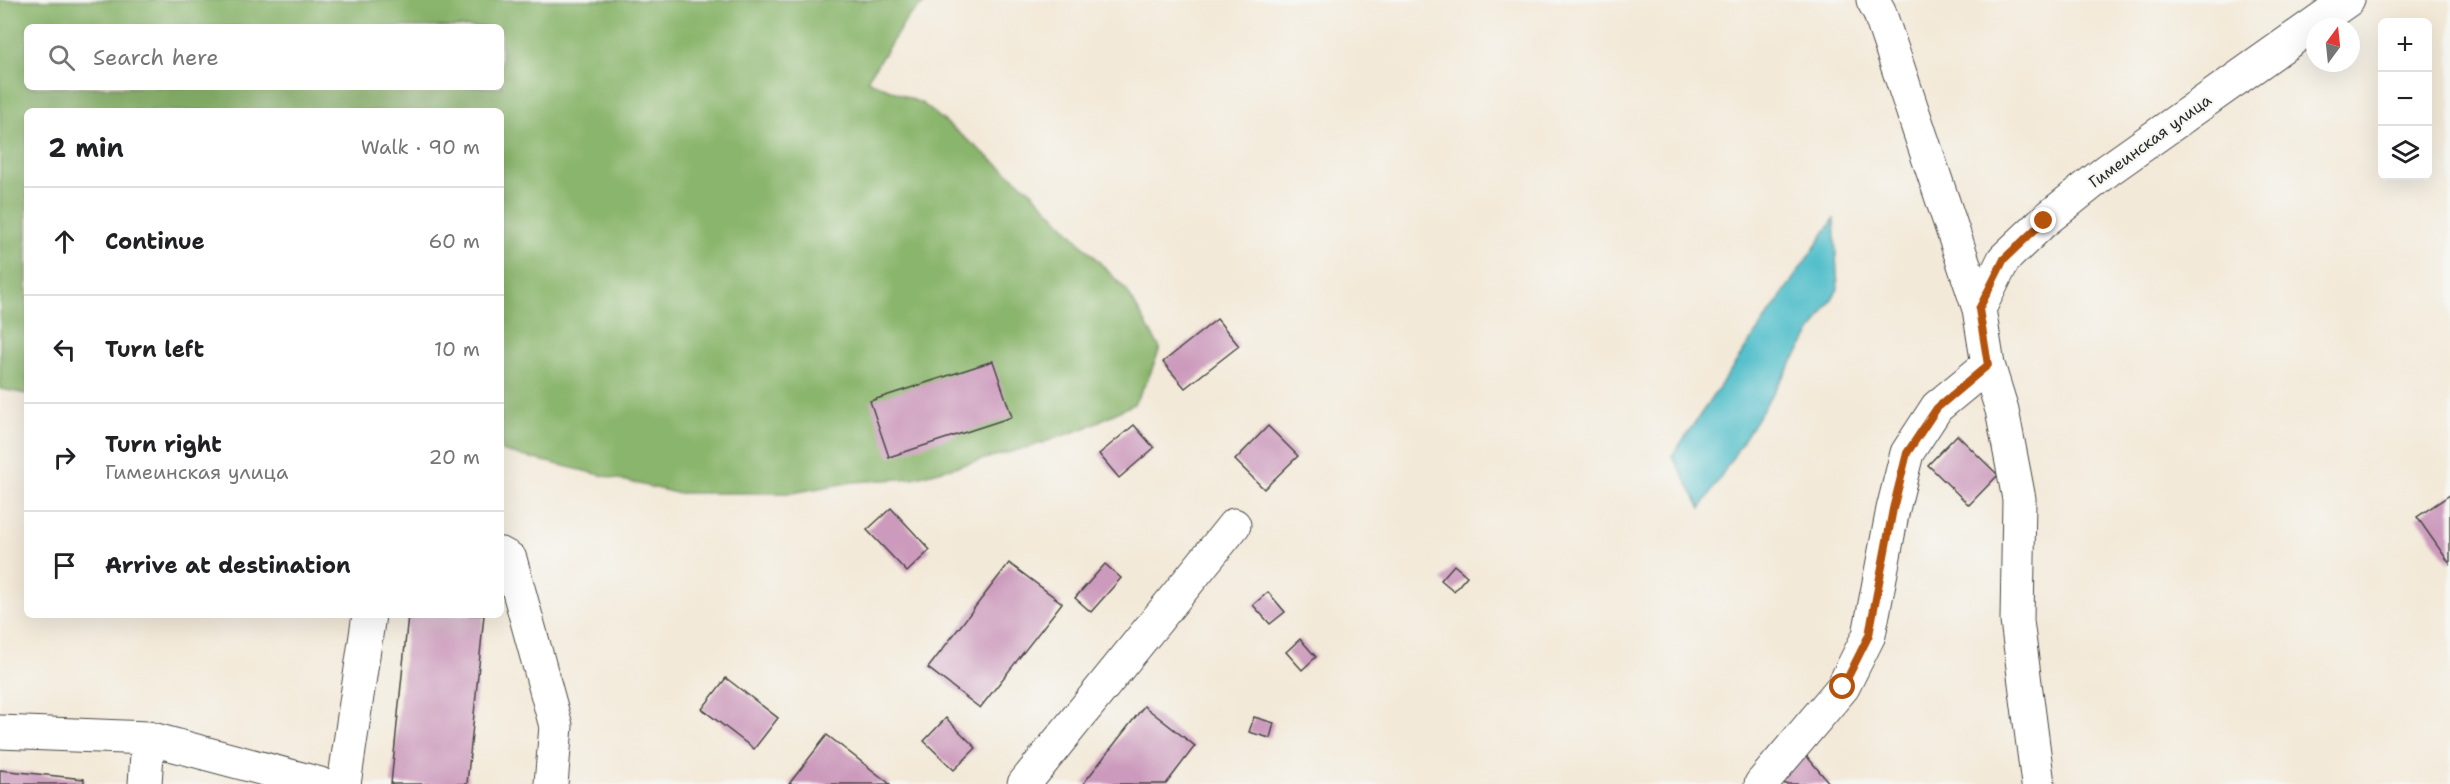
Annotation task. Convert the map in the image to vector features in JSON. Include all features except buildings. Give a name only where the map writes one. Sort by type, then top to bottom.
[{"type":"street","points":[[1873,0],[1879,11],[1979,309],[1988,365],[2002,410],[2019,499],[2017,621],[2038,784]]},
{"type":"street","name":"Гимеинская улица","points":[[1979,309],[2004,259],[2044,221],[2108,170],[2348,0]]},
{"type":"street","points":[[1761,784],[1843,687],[1869,635],[1893,509],[1907,453],[1937,408],[1988,365]]},
{"type":"street","points":[[1024,784],[1234,525]]},
{"type":"street","points":[[504,556],[510,559],[556,726],[551,784]]},
{"type":"street","points":[[344,784],[369,618]]},
{"type":"street","points":[[0,732],[148,738],[320,784]]},
{"type":"street","points":[[146,784],[148,738]]},
{"type":"green space","points":[[0,0],[928,0],[908,17],[867,80],[923,104],[1032,192],[1127,291],[1160,348],[1149,377],[1134,404],[1085,428],[1033,446],[913,478],[853,482],[792,493],[676,493],[504,452],[504,108],[24,108],[24,393],[0,389]]},
{"type":"water","points":[[1834,219],[1838,289],[1701,508],[1672,456]]},
{"type":"route","points":[[1843,687],[1869,635],[1893,509],[1907,453],[1937,408],[1988,365],[1979,309],[2004,259],[2044,221]]}]
